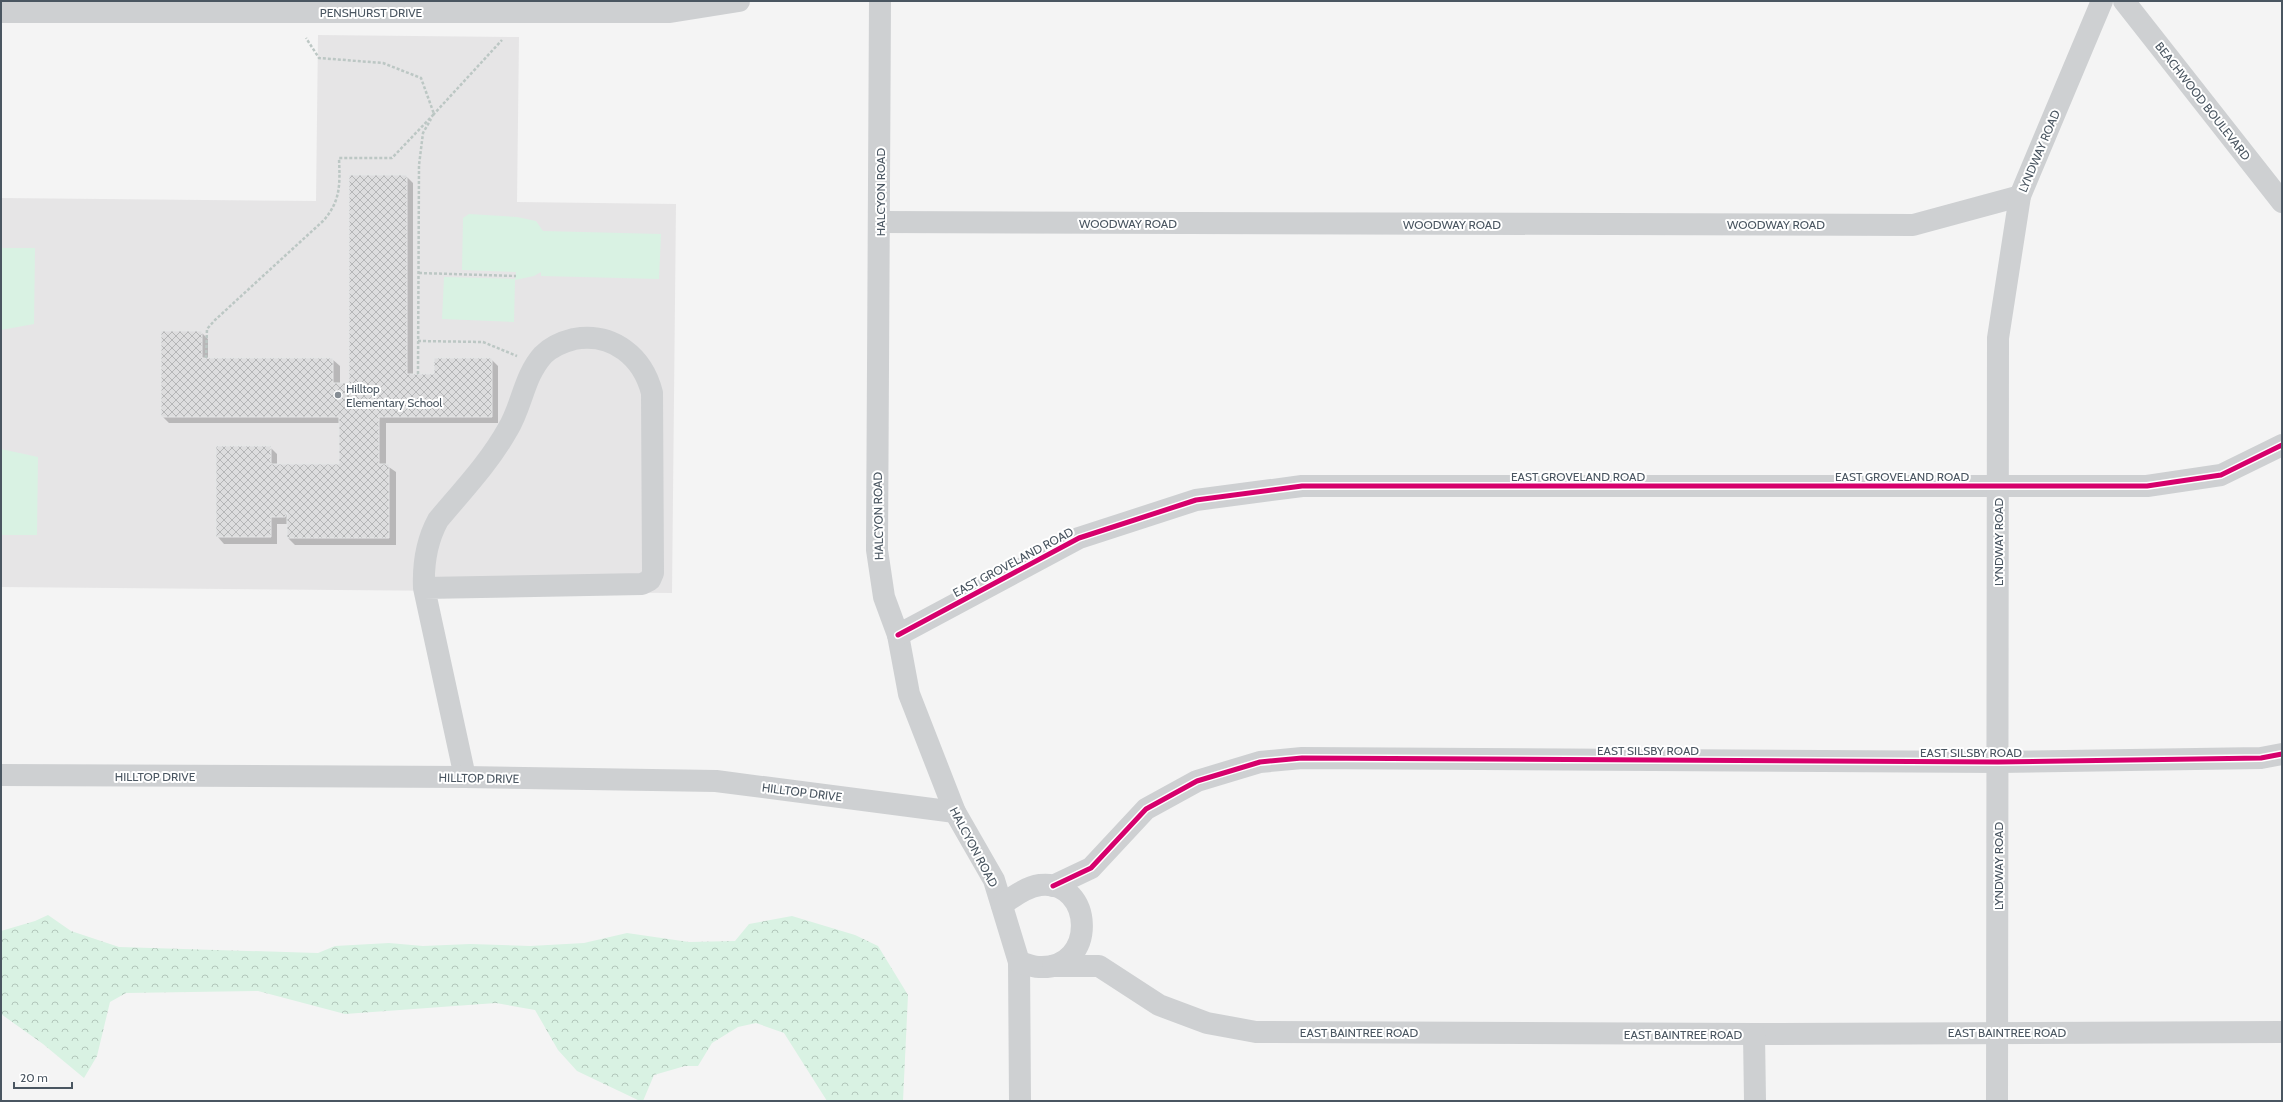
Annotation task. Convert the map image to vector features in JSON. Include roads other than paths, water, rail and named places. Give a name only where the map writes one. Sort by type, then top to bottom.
[{"type":"street","name":"PENSHURST DRIVE","points":[[1,12],[507,7],[670,12],[739,1]]},
{"type":"street","name":"HALCYON ROAD","points":[[880,1],[880,222],[877,550],[884,597],[898,635],[909,694],[955,812],[994,880],[1019,962],[1020,1101]]},
{"type":"street","name":"LYNDWAY ROAD","points":[[1997,1101],[1998,338],[2020,196],[2102,1]]},
{"type":"street","name":"BEACHWOOD BOULEVARD","points":[[2124,1],[2282,202]]},
{"type":"street","name":"WOODWAY ROAD","points":[[880,222],[1913,225],[2020,196]]},
{"type":"street","points":[[424,588],[642,584],[652,576],[652,393],[641,366],[617,344],[594,338],[560,342],[548,350],[536,364],[525,387],[513,420],[494,453],[438,520],[431,531],[423,569],[424,588],[465,777]]},
{"type":"street","name":"EAST GROVELAND ROAD","points":[[898,635],[1079,538],[1196,500],[1302,486],[2147,486],[2221,474],[2282,445]]},
{"type":"street","name":"EAST SILSBY ROAD","points":[[1053,886],[1092,868],[1146,809],[1197,781],[1260,762],[1310,758],[1998,762],[2261,758],[2282,754]]},
{"type":"street","name":"HILLTOP DRIVE","points":[[1,776],[465,777],[716,781],[955,812]]},
{"type":"street","name":"EAST SILSBY ROAD","points":[[1082,920],[1092,868]]},
{"type":"street","points":[[1002,905],[1015,896],[1039,885],[1053,886],[1071,896],[1082,920],[1099,966],[1039,967],[1019,962]]},
{"type":"street","points":[[1053,966],[1065,961],[1075,952],[1082,940],[1082,920]]},
{"type":"street","name":"EAST BAINTREE ROAD","points":[[1099,966],[1159,1006],[1207,1023],[1256,1032],[1754,1034],[2282,1032]]},
{"type":"street","points":[[1754,1034],[1755,1101]]},
{"type":"place","name":"Hilltop Elementary School","points":[[338,395]]}]
